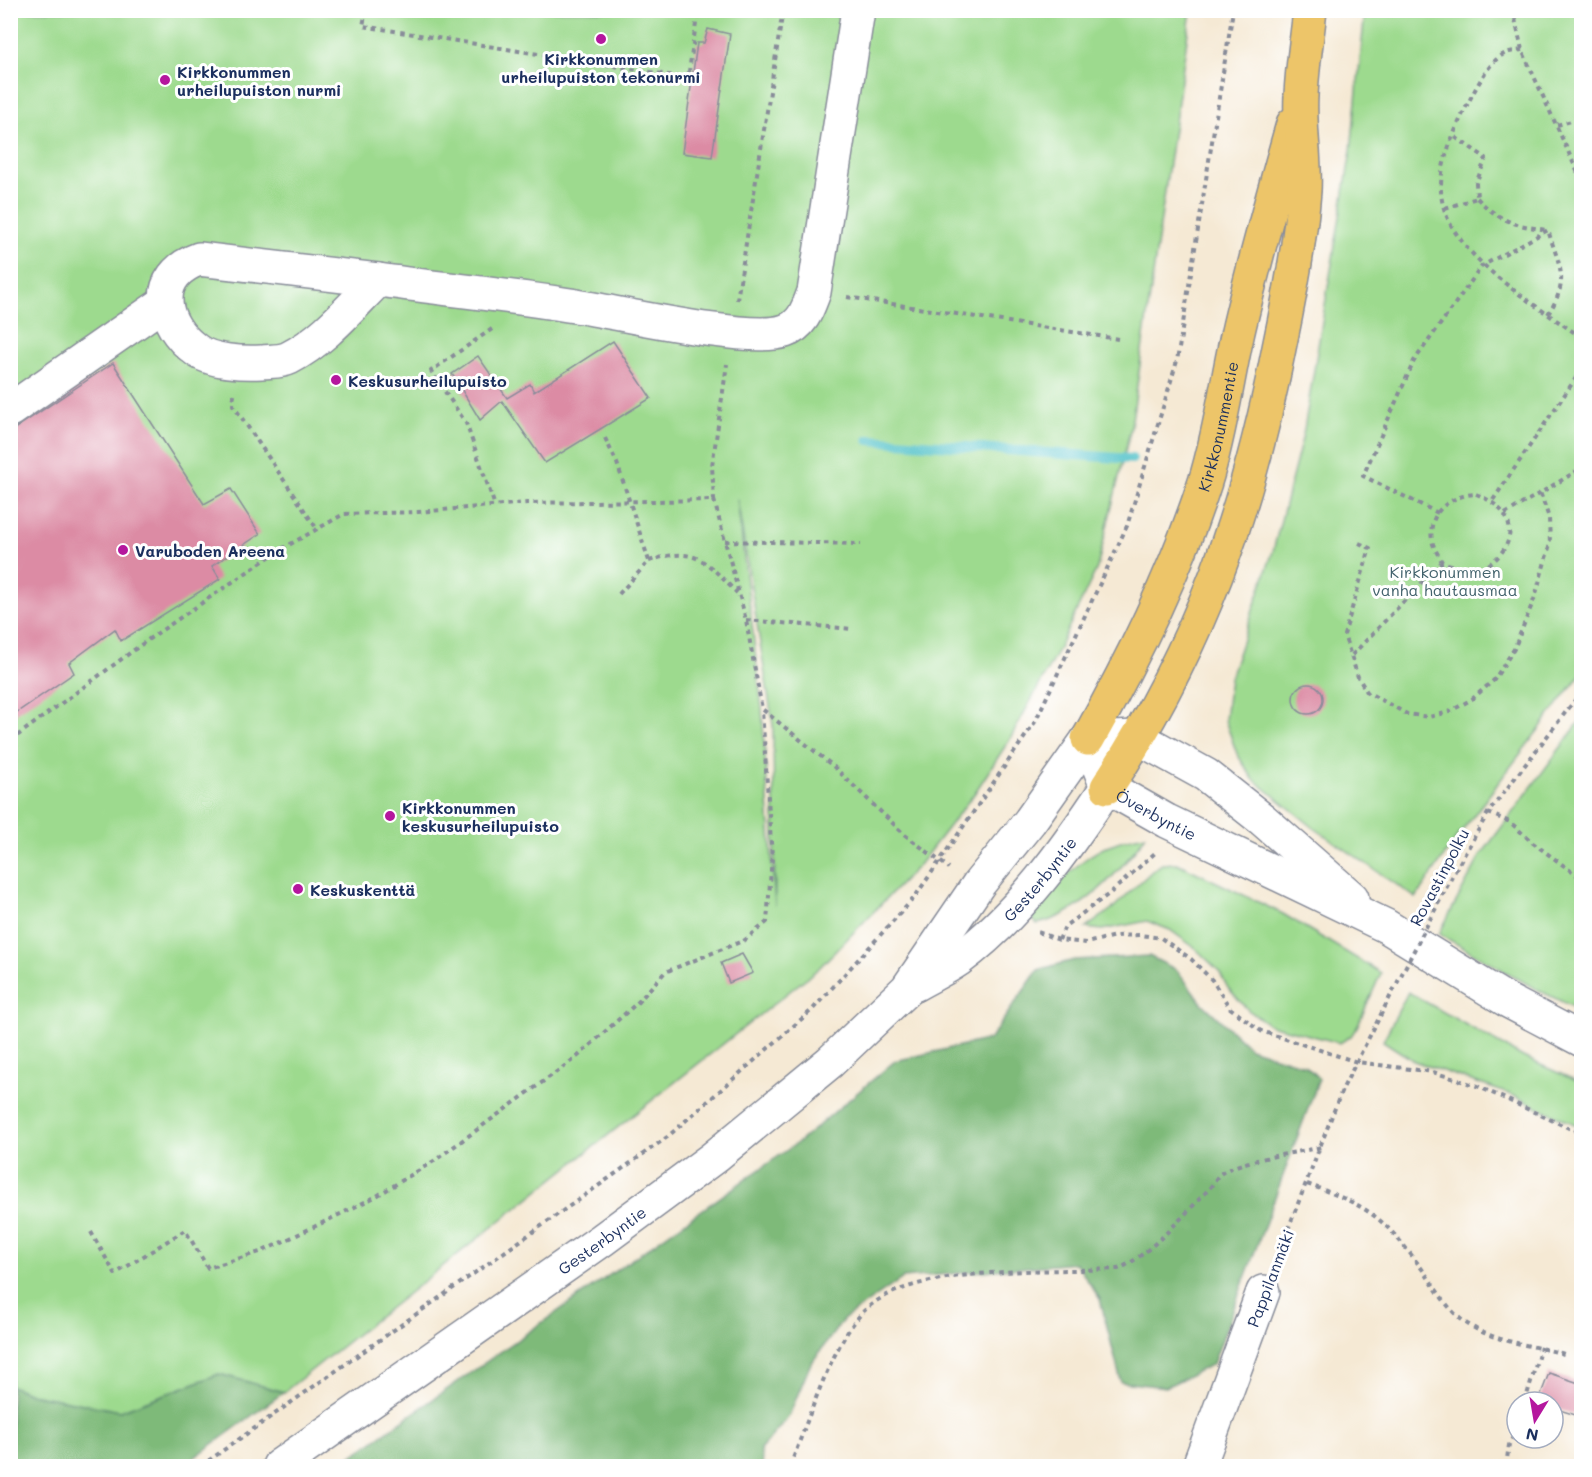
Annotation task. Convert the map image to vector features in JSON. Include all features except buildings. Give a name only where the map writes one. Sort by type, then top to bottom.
[{"type":"main road","name":"Kirkkonummentie","points":[[1089,739],[1133,658],[1185,540],[1205,481],[1220,428],[1239,329],[1264,224],[1300,96],[1310,10]]},
{"type":"main road","name":"Kirkkonummentie","points":[[1137,736],[1185,651],[1207,602],[1232,538],[1265,421],[1283,328],[1304,189],[1300,96]]},
{"type":"main road","name":"Gesterbyntie","points":[[1107,787],[1137,736]]},
{"type":"street","points":[[378,280],[315,343],[286,360],[238,364],[197,352],[173,326],[164,303],[169,284],[183,265],[199,259],[378,280],[532,300],[732,331],[772,334],[788,330],[805,317],[814,292],[858,10]]},
{"type":"street","points":[[10,410],[164,303]]},
{"type":"street","points":[[1089,739],[1137,736]]},
{"type":"street","name":"Överbyntie","points":[[1137,736],[1206,775],[1263,820],[1386,926]]},
{"type":"street","name":"Överbyntie","points":[[1089,739],[1107,787],[1177,826],[1386,926],[1508,1001],[1581,1040]]},
{"type":"street","name":"Gesterbyntie","points":[[279,1467],[602,1240],[713,1158],[830,1062],[907,988],[978,885],[1030,821],[1089,739]]},
{"type":"street","name":"Gesterbyntie","points":[[907,988],[958,960],[1010,912],[1056,860],[1107,787]]},
{"type":"street","name":"Pappilanmäki","points":[[1200,1467],[1263,1292]]},
{"type":"path","points":[[366,10],[363,26],[688,78],[698,10]]},
{"type":"path","points":[[91,1232],[115,1274],[185,1230],[208,1268],[263,1251],[375,1197],[434,1161],[577,1057],[638,1002],[666,972],[745,940],[767,922],[772,857],[762,709],[746,620],[714,500],[712,466],[783,10]]},
{"type":"path","points":[[201,1467],[666,1138],[813,1009],[914,898],[1035,722],[1127,526],[1177,361],[1233,10]]},
{"type":"path","points":[[1513,10],[1522,50],[1581,182]]},
{"type":"path","points":[[1522,50],[1505,53],[1492,66],[1452,135],[1443,169],[1441,193],[1445,208],[1461,240],[1482,266],[1581,338]]},
{"type":"path","points":[[1557,125],[1581,118]]},
{"type":"path","points":[[1452,135],[1486,158],[1476,183],[1477,198],[1493,215],[1515,225],[1548,230]]},
{"type":"path","points":[[1445,208],[1477,198]]},
{"type":"path","points":[[1438,513],[1363,476],[1413,361],[1482,266],[1548,230]]},
{"type":"path","points":[[1548,230],[1563,282],[1561,295],[1548,314]]},
{"type":"path","points":[[814,292],[1118,339]]},
{"type":"path","points":[[495,506],[466,423],[431,371],[532,300]]},
{"type":"path","points":[[238,364],[233,405],[318,529]]},
{"type":"path","points":[[1493,500],[1581,369]]},
{"type":"path","points":[[605,438],[630,501],[649,561]]},
{"type":"path","points":[[1506,514],[1581,468]]},
{"type":"path","points":[[1359,543],[1370,548],[1344,635],[1358,677],[1367,692],[1407,714],[1430,717],[1449,712],[1472,699],[1494,680],[1514,649],[1535,597],[1550,544],[1549,518],[1540,492]]},
{"type":"path","points":[[1476,494],[1493,500],[1506,514],[1511,533],[1504,553],[1491,565],[1474,573],[1442,562],[1431,540],[1434,520],[1443,504],[1459,495],[1476,494]]},
{"type":"path","points":[[10,741],[149,639],[278,551],[344,514],[495,506],[714,500]]},
{"type":"path","points":[[725,541],[861,544]]},
{"type":"path","points":[[618,595],[649,561],[674,552],[693,556],[712,567],[739,594]]},
{"type":"path","points":[[1352,655],[1442,562]]},
{"type":"path","points":[[746,620],[853,629]]},
{"type":"path","name":"Rovastinpolku","points":[[1342,1090],[1455,871],[1488,813],[1581,690]]},
{"type":"path","points":[[762,709],[833,766],[905,835],[939,862]]},
{"type":"path","points":[[1488,813],[1510,822],[1533,843],[1581,879]]},
{"type":"path","points":[[1159,853],[1152,854],[1109,894],[1065,926],[1059,940],[1086,943],[1115,936],[1141,935],[1161,938],[1191,959],[1212,980],[1230,1008],[1261,1031],[1357,1062],[1433,1072],[1477,1086],[1581,1134]]},
{"type":"path","points":[[1398,969],[1408,975]]},
{"type":"path","name":"Pappilanmäki","points":[[1263,1292],[1342,1090]]},
{"type":"path","points":[[790,1467],[847,1334],[865,1310],[885,1296],[942,1276],[1118,1269],[1130,1265],[1209,1189],[1219,1175],[1235,1166],[1321,1148]]},
{"type":"path","points":[[1307,1184],[1347,1198],[1374,1213],[1392,1229],[1460,1319],[1478,1331],[1567,1355]]},
{"type":"path","points":[[1528,1390],[1541,1347]]},
{"type":"path","points":[[1506,1467],[1508,1450]]},
{"type":"green space","name":"Kirkkonummen keskusurheilupuisto","points":[[10,11],[1191,11],[1131,427],[1097,568],[1055,656],[1010,739],[974,794],[919,865],[819,968],[284,1392],[219,1374],[120,1411],[30,1394],[11,1386]],"holes":[[[737,498],[773,725],[775,906],[762,709]]]},
{"type":"green space","name":"Kirkkonummen vanha hautausmaa","points":[[1365,11],[1581,11],[1581,674],[1458,836],[1416,898],[1314,828],[1253,779],[1237,754],[1225,720],[1230,678],[1273,551],[1303,435],[1351,151]]},
{"type":"green space","points":[[1581,720],[1581,1011],[1536,989],[1439,934],[1481,855]]},
{"type":"green space","points":[[1146,835],[1112,877],[1084,901],[1054,919],[1037,924],[1031,918],[1067,875],[1093,854],[1126,839]]},
{"type":"green space","points":[[1177,863],[1283,914],[1381,973],[1351,1036],[1340,1043],[1270,1025],[1248,1010],[1228,988],[1219,971],[1195,948],[1170,930],[1147,921],[1102,930],[1086,928],[1113,908],[1152,871],[1162,864]]},
{"type":"green space","points":[[1149,956],[1177,970],[1202,1003],[1250,1048],[1306,1066],[1319,1079],[1213,1364],[1166,1387],[1121,1382],[1100,1299],[1076,1263],[903,1278],[843,1320],[810,1365],[789,1416],[760,1450],[763,1466],[338,1466],[800,1141],[895,1061],[990,1039],[1038,970],[1074,960]]},
{"type":"green space","points":[[1408,992],[1523,1057],[1581,1083],[1581,1127],[1512,1095],[1414,1061],[1383,1041]]},
{"type":"green space","points":[[219,1374],[284,1392],[183,1466],[11,1466],[11,1386],[30,1394],[120,1411]]},
{"type":"waterway","points":[[869,440],[1132,459]]},
{"type":"place","name":"Kirkkonummen urheilupuiston tekonurmi","points":[[601,39]]},
{"type":"place","name":"Kirkkonummen urheilupuiston nurmi","points":[[165,80]]},
{"type":"place","name":"Keskusurheilupuisto","points":[[336,380]]},
{"type":"place","name":"Varuboden Areena","points":[[123,550]]},
{"type":"place","name":"Kirkkonummen keskusurheilupuisto","points":[[390,816]]},
{"type":"place","name":"Keskuskenttä","points":[[298,889]]}]
